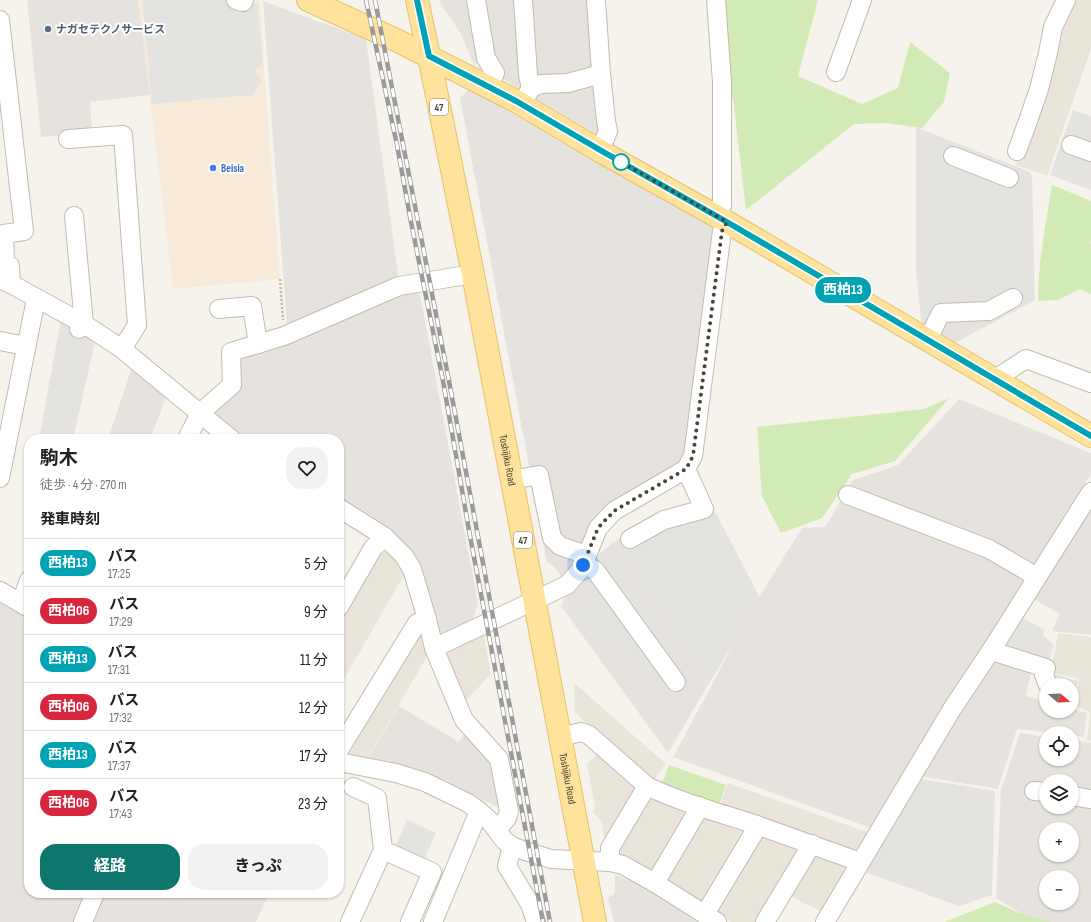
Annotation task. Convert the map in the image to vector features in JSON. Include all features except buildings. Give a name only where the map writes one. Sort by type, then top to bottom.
[{"type":"main road","points":[[308,0],[337,12],[429,56],[489,87],[527,96],[600,150],[722,219],[1091,436]]},
{"type":"main road","name":"Toshijiku Road","points":[[417,0],[473,274],[595,922]]},
{"type":"street","points":[[236,0],[243,2],[244,0]]},
{"type":"street","points":[[476,0],[486,58],[495,73],[489,87]]},
{"type":"street","points":[[523,0],[528,74],[527,96]]},
{"type":"street","points":[[596,0],[601,74],[608,131],[600,150]]},
{"type":"street","points":[[434,648],[567,585],[582,568],[598,528],[614,511],[686,469],[693,456],[722,231],[722,82],[716,0]]},
{"type":"street","points":[[836,72],[862,0]]},
{"type":"street","points":[[1017,151],[1039,89],[1053,27],[1066,0]]},
{"type":"street","points":[[0,20],[3,67],[24,231],[4,234],[5,263],[10,266],[6,282],[122,349],[225,434]]},
{"type":"street","points":[[527,96],[541,84],[568,83],[601,74]]},
{"type":"street","points":[[68,139],[123,135],[137,326],[122,349]]},
{"type":"street","points":[[1071,145],[1091,152]]},
{"type":"street","points":[[953,156],[1009,178]]},
{"type":"street","points":[[74,216],[82,326]]},
{"type":"street","points":[[190,434],[200,413],[232,385],[232,352],[284,336],[399,286],[473,274]]},
{"type":"street","points":[[928,339],[941,313],[989,311],[1012,298]]},
{"type":"street","points":[[1,470],[7,405],[26,346],[36,299]]},
{"type":"street","points":[[219,309],[252,306],[258,344]]},
{"type":"street","points":[[0,341],[26,346]]},
{"type":"street","points":[[997,381],[1000,376],[1026,359],[1091,383]]},
{"type":"street","points":[[630,539],[664,520],[704,509],[686,469]]},
{"type":"street","points":[[511,480],[538,475],[552,538],[560,546],[585,560],[595,570],[676,682]]},
{"type":"street","points":[[825,922],[952,709],[992,649],[1091,492]]},
{"type":"street","points":[[848,495],[989,548],[1037,577]]},
{"type":"street","points":[[344,511],[386,537],[404,556],[412,569],[434,648],[464,720],[499,759],[509,811],[507,818],[497,830]]},
{"type":"street","points":[[344,598],[373,548],[386,537]]},
{"type":"street","points":[[0,591],[24,604]]},
{"type":"street","points":[[344,742],[417,623],[427,619]]},
{"type":"street","points":[[992,649],[998,653],[1046,668],[1044,675],[1045,678]]},
{"type":"street","points":[[560,737],[581,732],[589,735],[648,786],[699,806],[812,844],[860,862]]},
{"type":"street","points":[[344,763],[396,773],[425,782],[468,803],[479,811],[497,830],[504,840],[512,846],[551,858],[610,862],[623,866],[655,882],[711,918],[758,826]]},
{"type":"street","points":[[610,862],[610,848],[648,786]]},
{"type":"street","points":[[350,922],[383,850],[377,798],[353,787]]},
{"type":"street","points":[[1079,797],[1091,799]]},
{"type":"street","points":[[655,882],[697,812],[699,806]]},
{"type":"street","points":[[433,922],[479,811]]},
{"type":"street","points":[[765,922],[812,844]]},
{"type":"street","points":[[512,846],[507,866],[530,904],[536,922]]},
{"type":"street","points":[[383,850],[407,857],[432,872],[410,922]]},
{"type":"street","points":[[82,922],[93,898]]},
{"type":"path","points":[[280,279],[284,336]]},
{"type":"shaded area","points":[[27,0],[138,0],[150,95],[90,102],[92,133],[41,137]]},
{"type":"shaded area","points":[[138,0],[260,0],[280,279],[173,289]]},
{"type":"shaded area","points":[[142,0],[252,0],[252,4],[258,4],[263,67],[256,68],[256,73],[262,80],[253,95],[152,104]]},
{"type":"shaded area","points":[[440,0],[506,0],[507,5],[507,0],[605,0],[614,145],[486,69],[482,70],[479,62],[474,65],[461,34],[441,4]]},
{"type":"shaded area","points":[[1069,0],[1091,0],[1091,49],[1047,176],[1016,165]]},
{"type":"shaded area","points":[[263,1],[366,39],[399,282],[287,325]]},
{"type":"shaded area","points":[[470,88],[715,227],[685,459],[589,526],[572,567],[561,577],[555,567],[547,562],[460,98]]},
{"type":"shaded area","points":[[1073,110],[1091,116],[1091,190],[1050,175]]},
{"type":"shaded area","points":[[916,127],[1030,172],[1032,177],[1035,299],[1034,301],[955,343],[922,326],[916,273]]},
{"type":"shaded area","points":[[419,289],[478,604],[472,621],[446,634],[435,630],[416,561],[344,509],[344,434],[233,434],[212,418],[212,411],[234,363],[401,290]]},
{"type":"shaded area","points":[[61,319],[96,338],[74,434],[40,434]]},
{"type":"shaded area","points":[[132,367],[167,395],[152,434],[110,434]]},
{"type":"shaded area","points":[[959,399],[1091,453],[1091,473],[874,829],[673,757],[759,597],[802,528],[825,527],[853,480],[898,465]]},
{"type":"shaded area","points":[[1091,499],[1091,635],[1052,631],[1060,614],[1030,597]]},
{"type":"shaded area","points":[[709,500],[761,600],[706,688],[614,542],[660,517]]},
{"type":"shaded area","points":[[614,542],[706,688],[668,753],[561,606],[566,594],[594,558]]},
{"type":"shaded area","points":[[612,543],[693,671],[683,680],[685,683],[674,691],[658,667],[647,675],[634,658],[622,666],[606,644],[598,650],[567,608],[594,585],[588,576],[598,556]]},
{"type":"shaded area","points":[[390,551],[405,573],[344,679],[344,608],[375,555]]},
{"type":"shaded area","points":[[0,601],[24,614],[24,898],[267,898],[256,922],[0,922]]},
{"type":"shaded area","points":[[1023,618],[1045,630],[1043,635],[1054,645],[1048,663],[1005,646]]},
{"type":"shaded area","points":[[422,629],[429,653],[366,761],[348,757],[347,753]]},
{"type":"shaded area","points":[[483,631],[491,674],[461,706],[437,651]]},
{"type":"shaded area","points":[[1058,633],[1091,637],[1091,741],[1087,740],[1090,712],[1079,708],[1079,678],[1051,672]]},
{"type":"shaded area","points":[[993,659],[1032,667],[1026,696],[1039,700],[1039,718],[1079,718],[1079,711],[1087,713],[1084,737],[1079,736],[1079,726],[1039,726],[1039,731],[1017,729],[998,789],[920,776]]},
{"type":"shaded area","points":[[1036,669],[1068,678],[1039,678],[1039,679],[1034,677]]},
{"type":"shaded area","points":[[574,683],[666,764],[651,784],[575,712]]},
{"type":"shaded area","points":[[399,706],[459,742],[467,729],[494,763],[504,810],[468,793],[448,781],[418,771],[368,759]]},
{"type":"shaded area","points":[[1020,733],[1039,736],[1039,766],[1079,766],[1079,741],[1091,743],[1091,922],[1053,922],[1022,914],[996,898],[1001,790]]},
{"type":"shaded area","points":[[598,753],[637,781],[636,792],[606,841],[603,833],[602,822],[593,812],[595,807],[587,764]]},
{"type":"shaded area","points":[[915,778],[995,791],[992,895],[959,906],[859,870]]},
{"type":"shaded area","points":[[728,783],[870,833],[860,852],[718,809]]},
{"type":"shaded area","points":[[655,793],[690,808],[650,874],[618,854],[617,848],[646,797]]},
{"type":"shaded area","points":[[706,813],[749,831],[701,903],[666,883],[663,877]]},
{"type":"shaded area","points":[[407,820],[436,833],[423,862],[394,849]]},
{"type":"shaded area","points":[[758,833],[802,845],[760,922],[731,922],[714,911]]},
{"type":"shaded area","points":[[813,853],[852,864],[824,913],[788,895]]},
{"type":"shaded area","points":[[615,875],[645,887],[698,922],[614,922],[608,898],[615,893]]},
{"type":"green space","points":[[725,0],[818,0],[798,76],[862,104],[898,88],[910,42],[950,73],[944,102],[922,128],[885,123],[854,124],[746,210],[733,98],[726,95]]},
{"type":"green space","points":[[1052,185],[1091,201],[1091,294],[1080,289],[1058,300],[1038,301],[1041,257]]},
{"type":"green space","points":[[949,398],[895,461],[852,474],[822,518],[781,533],[762,496],[757,427],[924,409]]},
{"type":"green space","points":[[669,765],[726,785],[719,804],[662,784]]},
{"type":"green space","points":[[995,902],[1019,913],[1053,922],[944,922]]},
{"type":"railway","points":[[366,0],[397,145],[443,381],[470,536],[543,922]]},
{"type":"railway","points":[[375,0],[449,381],[550,922]]},
{"type":"bus line","name":"西柏13","points":[[417,0],[429,56],[516,101],[727,222],[1091,436]]},
{"type":"place","name":"ナガセテクノサービス","points":[[48,29]]},
{"type":"place","name":"Beisia","points":[[213,168]]},
{"type":"route","points":[[583,565],[598,528],[614,511],[686,469],[693,456],[722,231],[727,222],[621,162]]}]
